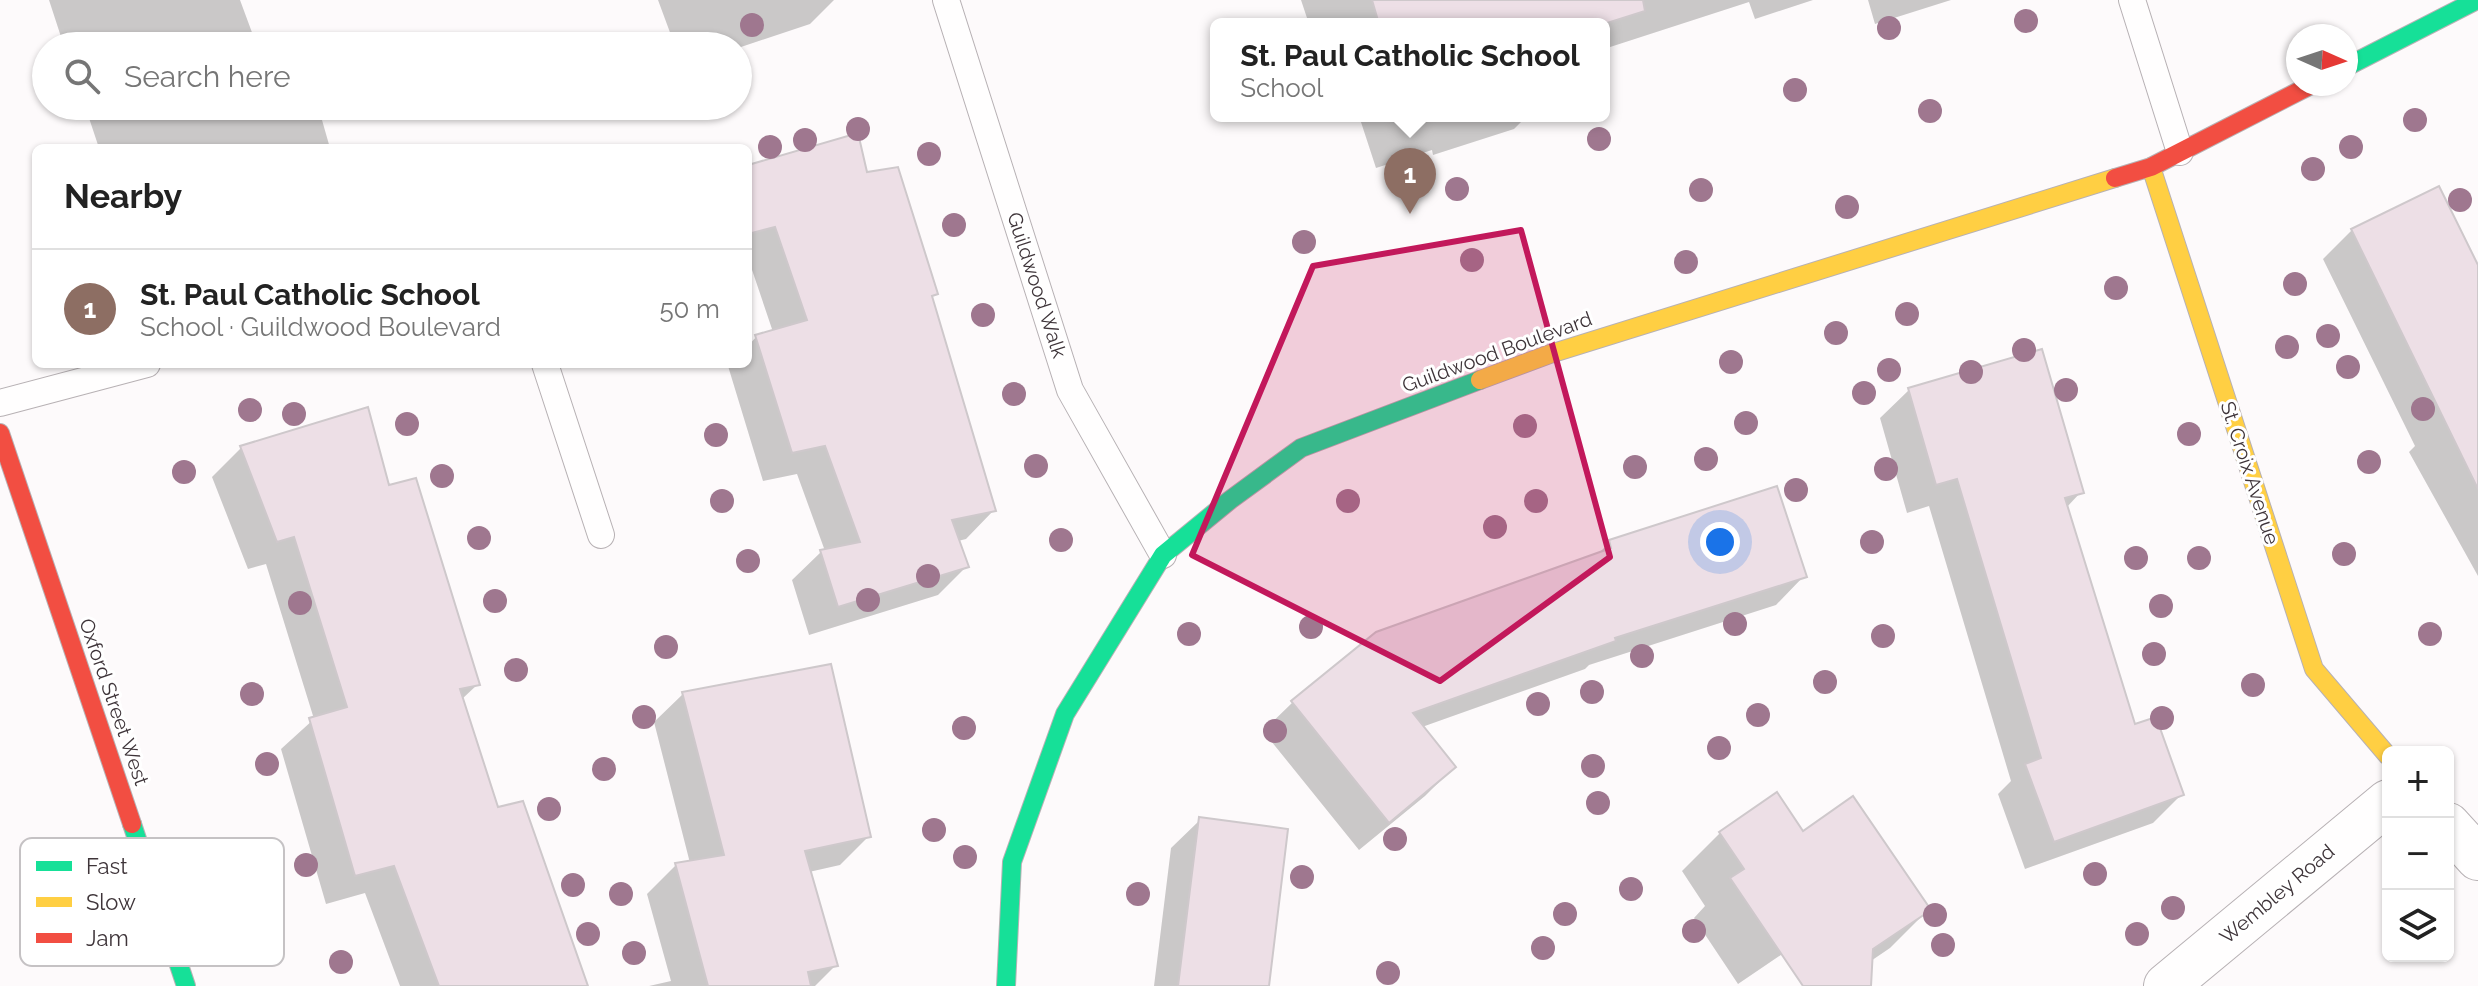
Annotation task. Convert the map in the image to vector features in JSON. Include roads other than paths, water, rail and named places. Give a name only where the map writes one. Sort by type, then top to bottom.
[{"type":"street","points":[[2358,61],[2477,0]]},
{"type":"street","name":"Guildwood Boulevard","points":[[1006,986],[1012,862],[1065,714],[1163,555],[1230,500],[1301,448],[1550,354],[2151,167],[2290,96]]},
{"type":"street","name":"St. Croix Avenue","points":[[2151,167],[2314,669],[2382,749]]},
{"type":"street","name":"Oxford Street West","points":[[0,433],[136,838]]},
{"type":"street","name":"Wembley Road","points":[[2166,986],[2382,807]]},
{"type":"street","points":[[2454,832],[2478,858]]},
{"type":"street","name":"Oxford Street West","points":[[179,966],[186,986]]},
{"type":"lane","name":"Guildwood Walk","points":[[946,0],[1070,390],[1163,555]]},
{"type":"lane","points":[[2132,0],[2180,152]]},
{"type":"lane","points":[[0,403],[132,368]]},
{"type":"lane","points":[[546,368],[601,535]]},
{"type":"place","name":"St. Paul Catholic School","points":[[1410,214]]}]
